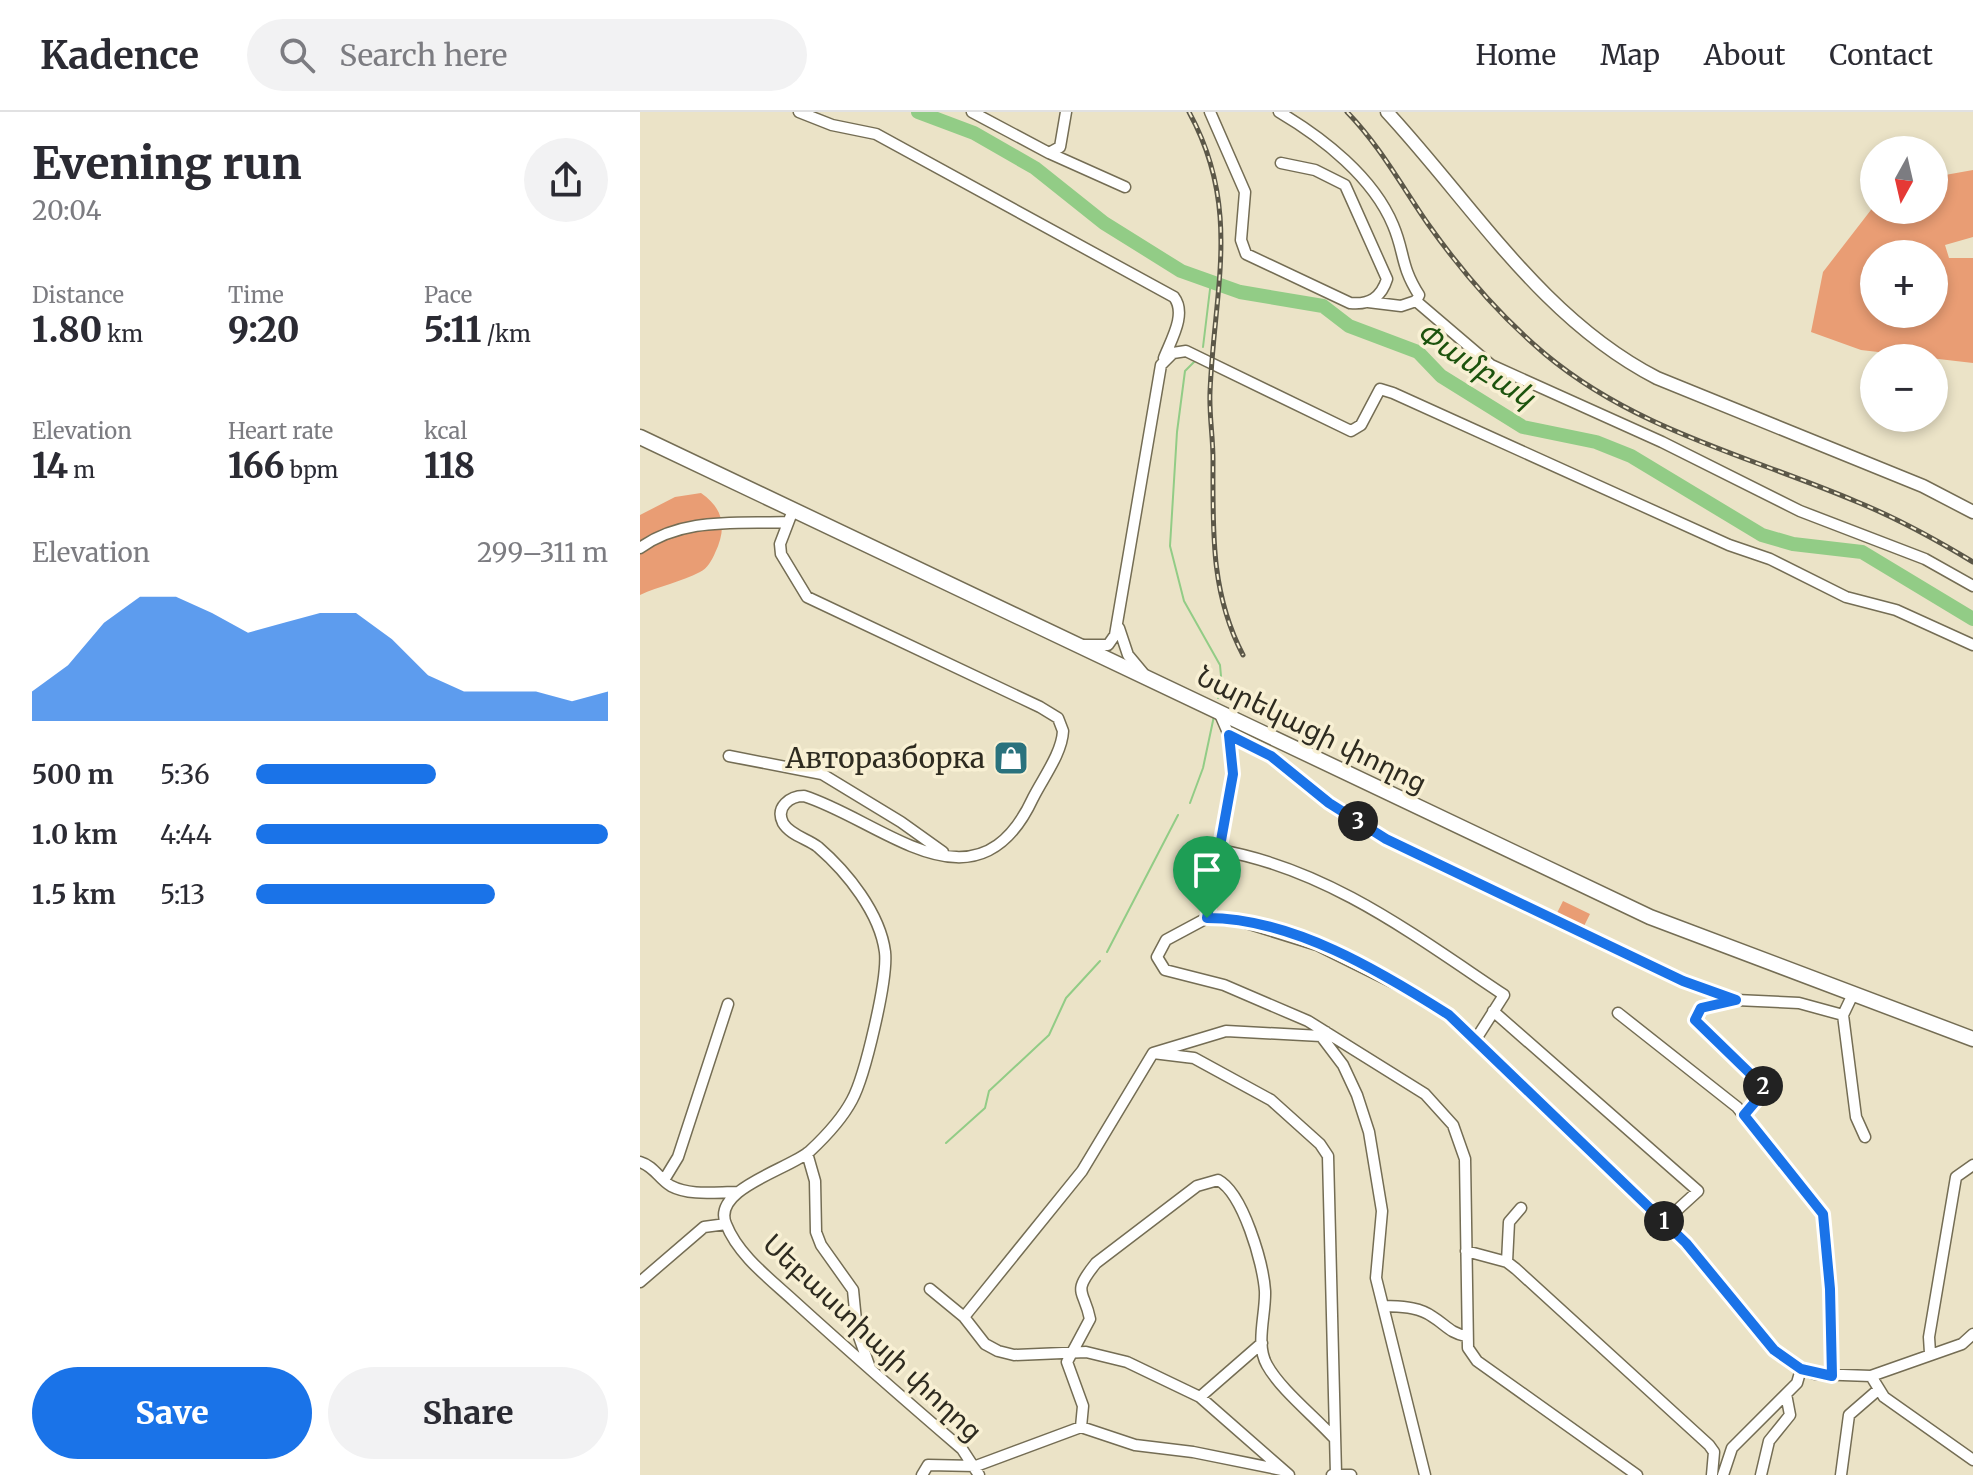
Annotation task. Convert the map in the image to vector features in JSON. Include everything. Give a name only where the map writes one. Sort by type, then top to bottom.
[{"type":"highway","name":"Նարեկացի փողոց","points":[[640,437],[790,516],[1151,680],[1650,917],[1973,1039]]},
{"type":"main road","points":[[1387,112],[1515,262],[1590,338],[1618,358],[1657,378],[1923,486],[1973,512]]},
{"type":"street","points":[[799,112],[847,129],[876,134],[1174,297],[1179,303],[1179,319],[1163,361],[1115,635],[1108,645],[1078,646]]},
{"type":"street","points":[[972,112],[1049,153],[1125,187]]},
{"type":"street","points":[[1049,153],[1060,147],[1066,112]]},
{"type":"street","points":[[1210,112],[1231,166],[1245,192],[1241,240],[1246,254],[1350,303],[1401,306],[1416,301],[1419,295],[1404,273],[1397,235],[1377,198],[1327,144],[1279,112]]},
{"type":"street","points":[[1281,163],[1315,170],[1345,185],[1387,279],[1378,297],[1368,302]]},
{"type":"street","points":[[1416,301],[1465,346],[1491,365],[1674,448],[1800,511],[1925,559],[1973,586]]},
{"type":"street","points":[[1163,361],[1173,353],[1186,351],[1351,431],[1361,425],[1380,389],[1393,393],[1729,545],[1770,559],[1846,597],[1896,610],[1973,645]]},
{"type":"street","points":[[640,548],[660,534],[680,527],[790,516],[780,544],[781,554],[807,597],[862,620],[1040,707],[1062,725],[1063,737],[1026,813],[1015,828],[978,854],[960,858],[892,840],[804,796],[789,799],[782,809],[786,826],[829,857],[857,890],[882,938],[885,955],[876,1012],[854,1096],[842,1117],[807,1153],[737,1192],[687,1192],[640,1162]]},
{"type":"street","points":[[1118,618],[1124,649],[1151,680]]},
{"type":"street","points":[[1207,918],[1233,774],[1229,735],[1219,712]]},
{"type":"street","points":[[1229,735],[1271,756],[1329,803],[1386,839],[1683,981],[1736,1000]]},
{"type":"street","points":[[729,756],[822,774],[901,822],[948,856]]},
{"type":"street","points":[[1219,850],[1263,858],[1376,909],[1504,995],[1476,1039]]},
{"type":"street","points":[[1637,1475],[1477,1361],[1468,1348],[1465,1159],[1453,1125],[1425,1094],[1260,998],[1165,970],[1159,965],[1157,957],[1166,940],[1207,918],[1254,925],[1317,945],[1412,992],[1449,1015],[1664,1222],[1719,1280],[1774,1350],[1801,1369],[1832,1376],[1871,1376],[1962,1344],[1973,1334]]},
{"type":"street","points":[[1853,994],[1843,1015],[1856,1117],[1865,1137]]},
{"type":"street","points":[[1744,1115],[1766,1089],[1695,1020],[1701,1008],[1736,1000],[1799,1003],[1843,1015]]},
{"type":"street","points":[[664,1180],[678,1157],[728,1004]]},
{"type":"street","points":[[1493,1011],[1698,1191],[1664,1222]]},
{"type":"street","points":[[1618,1013],[1744,1115],[1823,1214],[1830,1289],[1832,1376]]},
{"type":"street","points":[[964,1317],[1082,1171],[1153,1053],[1226,1031],[1323,1034]]},
{"type":"street","points":[[1323,1034],[1343,1065],[1369,1132],[1382,1211],[1376,1278],[1425,1475]]},
{"type":"street","points":[[1153,1053],[1194,1058],[1271,1100],[1320,1144],[1328,1156],[1334,1474],[1351,1475]]},
{"type":"street","points":[[807,1153],[815,1181],[816,1232],[821,1245],[853,1290],[857,1331],[871,1370]]},
{"type":"street","points":[[1930,1353],[1929,1337],[1956,1177],[1973,1165]]},
{"type":"street","points":[[1081,1427],[1084,1412],[1068,1369],[1070,1356],[1090,1319],[1082,1304],[1082,1287],[1096,1263],[1197,1186],[1218,1180],[1229,1185],[1235,1196],[1260,1261],[1265,1293],[1262,1343],[1267,1365],[1334,1438]]},
{"type":"street","name":"Սեբաստիայի փողոց","points":[[737,1192],[725,1205],[726,1224],[753,1263],[962,1449],[978,1470]]},
{"type":"street","points":[[1507,1262],[1509,1222],[1521,1208]]},
{"type":"street","points":[[640,1282],[704,1227],[726,1224]]},
{"type":"street","points":[[1466,1251],[1507,1262],[1709,1445],[1714,1452],[1712,1475]]},
{"type":"street","points":[[930,1289],[964,1317],[985,1344],[998,1351],[1070,1356],[1086,1352],[1127,1362],[1200,1397],[1290,1474]]},
{"type":"street","points":[[1383,1306],[1415,1308],[1432,1316],[1453,1334],[1466,1336]]},
{"type":"street","points":[[1200,1397],[1262,1343]]},
{"type":"street","points":[[1723,1475],[1732,1448],[1797,1383],[1801,1369]]},
{"type":"street","points":[[1871,1376],[1884,1397],[1973,1460]]},
{"type":"street","points":[[1841,1475],[1849,1415],[1879,1389]]},
{"type":"street","points":[[1761,1475],[1769,1441],[1790,1415],[1786,1394]]},
{"type":"street","points":[[922,1475],[928,1465],[978,1470],[1081,1427],[1135,1445],[1193,1452],[1290,1474]]},
{"type":"shaded area","points":[[1973,170],[1973,237],[1948,244],[1948,240],[1860,240],[1860,328],[1948,328],[1948,255],[1949,258],[1973,258],[1973,363],[1948,360],[1948,344],[1860,344],[1860,350],[1811,332],[1823,272],[1860,224],[1948,224],[1948,174]]},
{"type":"shaded area","points":[[701,493],[715,506],[721,520],[719,544],[711,561],[703,571],[640,595],[640,515],[675,497]]},
{"type":"shaded area","points":[[1563,901],[1590,914],[1584,926],[1557,913]]},
{"type":"waterway","name":"Փամբակ","points":[[918,112],[974,133],[1035,168],[1104,223],[1181,271],[1240,292],[1323,306],[1349,326],[1418,352],[1441,376],[1523,427],[1596,442],[1631,456],[1762,535],[1793,544],[1862,552],[1973,619]]},
{"type":"waterway","points":[[1203,347],[1211,281]]},
{"type":"waterway","points":[[1195,361],[1185,371],[1177,432],[1170,546],[1184,601],[1220,665],[1222,687],[1218,698]]},
{"type":"waterway","points":[[1190,803],[1203,768],[1214,716]]},
{"type":"waterway","points":[[1107,952],[1178,815]]},
{"type":"waterway","points":[[946,1143],[985,1108],[989,1091],[1049,1035],[1066,998],[1100,961]]},
{"type":"railway","points":[[1189,112],[1205,148],[1215,182],[1220,216],[1221,250],[1210,392],[1214,535],[1224,608],[1243,655]]},
{"type":"railway","points":[[1347,112],[1380,152],[1441,242],[1482,293],[1528,339],[1580,380],[1655,422],[1886,514],[1973,562]]},
{"type":"place","name":"Авторазборка","points":[[1011,758]]},
{"type":"route","points":[[1229,735],[1271,756],[1329,803],[1386,839],[1683,981],[1736,1000],[1701,1008],[1695,1020],[1766,1089],[1744,1115],[1823,1214],[1830,1289],[1832,1376],[1801,1369],[1774,1350],[1686,1243],[1449,1015],[1369,969],[1317,945],[1240,921],[1207,918],[1233,774],[1229,735]]}]
